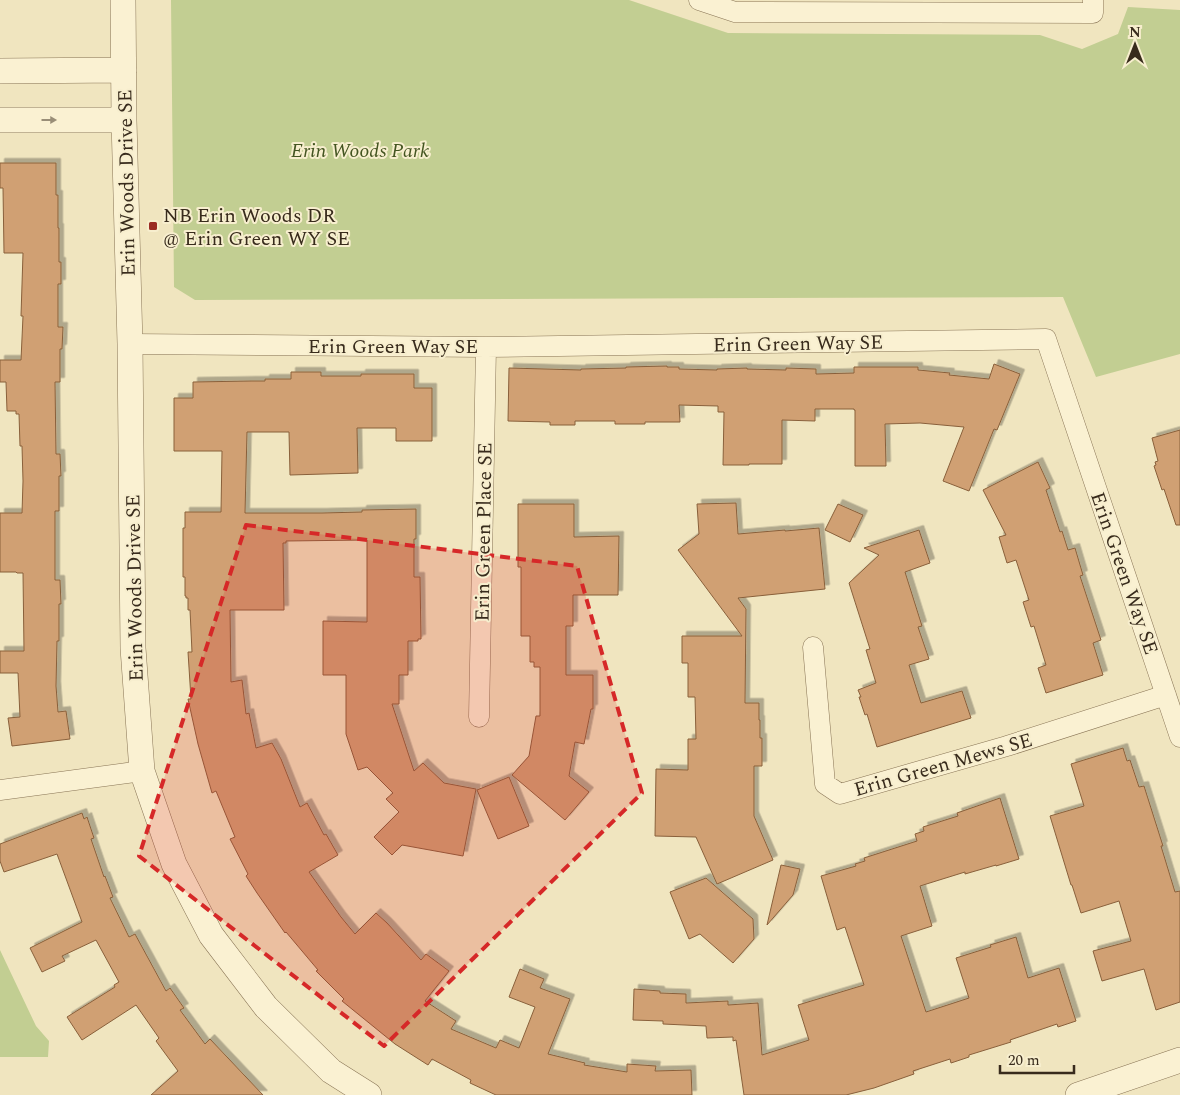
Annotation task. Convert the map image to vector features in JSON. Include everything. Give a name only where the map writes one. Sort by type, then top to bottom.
[{"type":"street","name":"Erin Woods Drive SE","points":[[123,0],[130,344],[133,648],[142,771],[174,864],[211,935],[266,1007],[331,1071],[369,1095]]},
{"type":"street","points":[[699,0],[735,12],[1053,13],[1093,13],[1093,0]]},
{"type":"street","points":[[0,71],[124,70]]},
{"type":"street","points":[[0,120],[124,120]]},
{"type":"street","name":"Erin Green Way SE","points":[[130,344],[486,347],[1046,339],[1180,737]]},
{"type":"street","name":"Erin Green Place SE","points":[[479,717],[486,347]]},
{"type":"street","name":"Erin Green Mews SE","points":[[813,647],[825,784],[840,794],[1007,746],[1166,695]]},
{"type":"street","points":[[0,790],[142,771]]},
{"type":"street","points":[[1078,1095],[1180,1060]]},
{"type":"highlighted area","points":[[246,525],[577,566],[642,793],[384,1046],[139,856]]},
{"type":"green space","name":"Erin Woods Park","points":[[171,0],[629,0],[728,33],[1040,35],[1082,49],[1118,34],[1128,7],[1180,10],[1180,354],[1096,377],[1063,297],[195,300],[174,287]]},
{"type":"green space","points":[[0,950],[36,1026],[49,1041],[48,1057],[0,1057]]},
{"type":"building","points":[[0,163],[56,163],[59,262],[61,262],[61,284],[58,284],[58,327],[63,327],[62,349],[60,349],[60,382],[55,382],[56,454],[60,454],[61,476],[59,476],[59,511],[55,511],[55,580],[60,580],[61,604],[59,604],[56,686],[58,712],[66,711],[70,739],[12,746],[8,718],[20,717],[18,673],[0,673],[0,651],[24,651],[23,573],[0,572],[0,513],[22,513],[22,446],[20,446],[19,414],[16,414],[16,411],[7,411],[6,382],[0,382],[0,360],[21,360],[23,253],[4,253],[3,188],[0,188]]},
{"type":"building","points":[[994,364],[1020,374],[997,430],[994,429],[969,491],[943,481],[964,427],[920,423],[885,424],[886,466],[855,466],[854,409],[815,409],[815,421],[782,420],[782,464],[723,465],[724,412],[718,412],[718,406],[679,405],[680,422],[615,424],[615,421],[575,421],[575,425],[550,425],[550,422],[508,421],[509,368],[581,370],[667,366],[679,367],[679,369],[717,370],[747,368],[786,370],[786,368],[816,369],[816,374],[854,373],[854,367],[918,367],[918,370],[989,379]]},
{"type":"building","points":[[291,372],[321,372],[321,376],[414,374],[414,388],[432,388],[432,441],[396,441],[396,428],[357,428],[358,473],[290,475],[289,432],[247,432],[245,513],[322,513],[416,509],[414,577],[420,577],[421,639],[418,639],[418,641],[408,641],[408,675],[399,675],[399,704],[392,704],[414,771],[423,763],[444,783],[476,789],[463,856],[402,845],[392,855],[374,837],[399,812],[386,799],[393,793],[367,767],[358,770],[346,734],[346,675],[323,675],[323,621],[367,622],[367,540],[286,541],[286,543],[283,543],[284,610],[230,610],[231,682],[242,680],[246,714],[249,713],[256,748],[272,743],[281,759],[300,807],[307,803],[324,835],[326,834],[338,855],[309,872],[355,934],[376,913],[421,960],[426,954],[449,971],[425,1001],[456,1021],[451,1029],[496,1048],[500,1040],[519,1048],[535,1007],[509,997],[520,969],[544,979],[540,988],[570,999],[548,1054],[585,1063],[584,1065],[627,1072],[627,1064],[656,1066],[655,1071],[691,1070],[692,1095],[496,1095],[470,1083],[471,1080],[432,1059],[428,1065],[395,1044],[342,1001],[344,999],[316,971],[318,970],[285,933],[246,876],[248,874],[230,839],[235,837],[216,791],[212,793],[188,699],[191,699],[188,652],[192,652],[190,610],[188,610],[188,598],[185,596],[185,577],[183,577],[183,528],[185,528],[185,512],[221,512],[222,451],[174,451],[174,398],[193,398],[193,382],[291,379]]},
{"type":"building","points":[[1180,430],[1180,525],[1176,525],[1154,466],[1156,465],[1155,462],[1158,461],[1152,438]]},
{"type":"building","points":[[1038,462],[1050,488],[1046,490],[1060,532],[1062,531],[1068,550],[1075,548],[1083,575],[1080,576],[1101,640],[1093,643],[1103,675],[1046,693],[1038,668],[1046,665],[1034,626],[1031,627],[1023,602],[1029,600],[1016,560],[1007,563],[999,537],[1006,535],[983,490]]},
{"type":"building","points":[[736,503],[738,534],[819,528],[825,589],[738,598],[746,609],[745,703],[759,703],[760,738],[762,738],[762,766],[754,766],[754,816],[773,860],[717,884],[696,837],[655,836],[656,769],[688,770],[688,739],[696,739],[695,697],[688,697],[688,663],[682,663],[682,636],[742,636],[678,550],[699,534],[697,504]]},
{"type":"building","points":[[518,504],[574,504],[574,537],[619,536],[618,595],[573,595],[573,626],[566,626],[566,675],[593,675],[593,709],[591,709],[584,744],[575,742],[569,776],[589,792],[565,820],[512,775],[529,756],[536,716],[540,716],[540,667],[534,667],[534,662],[530,662],[530,636],[521,636],[521,567],[518,567]]},
{"type":"building","points":[[838,504],[863,515],[850,542],[825,530]]},
{"type":"building","points":[[919,530],[930,563],[905,572],[922,626],[918,627],[929,659],[909,665],[921,703],[962,691],[971,718],[877,747],[858,690],[876,683],[866,650],[870,649],[849,583],[879,555],[864,548]]},
{"type":"building","points":[[1123,748],[1127,761],[1130,760],[1139,787],[1144,786],[1175,892],[1180,891],[1180,1002],[1156,1010],[1144,969],[1102,981],[1093,951],[1131,941],[1119,901],[1081,913],[1050,816],[1084,806],[1071,764]]},
{"type":"building","points":[[509,777],[529,826],[498,839],[477,790]]},
{"type":"building","points":[[1000,798],[1019,859],[965,874],[965,872],[920,886],[932,926],[901,936],[926,1012],[969,998],[956,958],[1016,937],[1028,978],[1059,968],[1076,1021],[1058,1027],[1057,1024],[1010,1040],[1011,1042],[969,1055],[969,1057],[951,1063],[950,1059],[913,1071],[914,1074],[874,1088],[846,1095],[744,1095],[736,1040],[733,1041],[733,1037],[707,1038],[706,1026],[663,1024],[663,1021],[633,1020],[634,989],[660,991],[660,993],[686,994],[686,1003],[728,1001],[728,1005],[758,1003],[762,1055],[809,1040],[798,1005],[864,985],[845,927],[837,930],[821,876],[856,866],[855,864],[865,861],[864,858],[917,841],[915,834],[924,831],[923,827],[958,816],[957,813]]},
{"type":"building","points":[[82,813],[84,819],[87,817],[94,838],[91,839],[113,897],[110,898],[129,937],[135,934],[166,991],[170,988],[184,1008],[180,1010],[205,1044],[210,1039],[263,1095],[151,1095],[178,1071],[156,1041],[159,1038],[136,1005],[82,1040],[67,1017],[115,987],[114,985],[119,982],[96,940],[62,956],[65,961],[42,972],[30,948],[82,922],[57,854],[4,872],[0,861],[0,844]]},
{"type":"building","points":[[781,865],[800,869],[793,895],[767,925]]},
{"type":"building","points":[[706,878],[753,919],[754,939],[733,963],[700,934],[689,939],[670,892]]},
{"type":"place","name":"NB Erin Woods DR @ Erin Green WY SE","points":[[153,226]]}]
